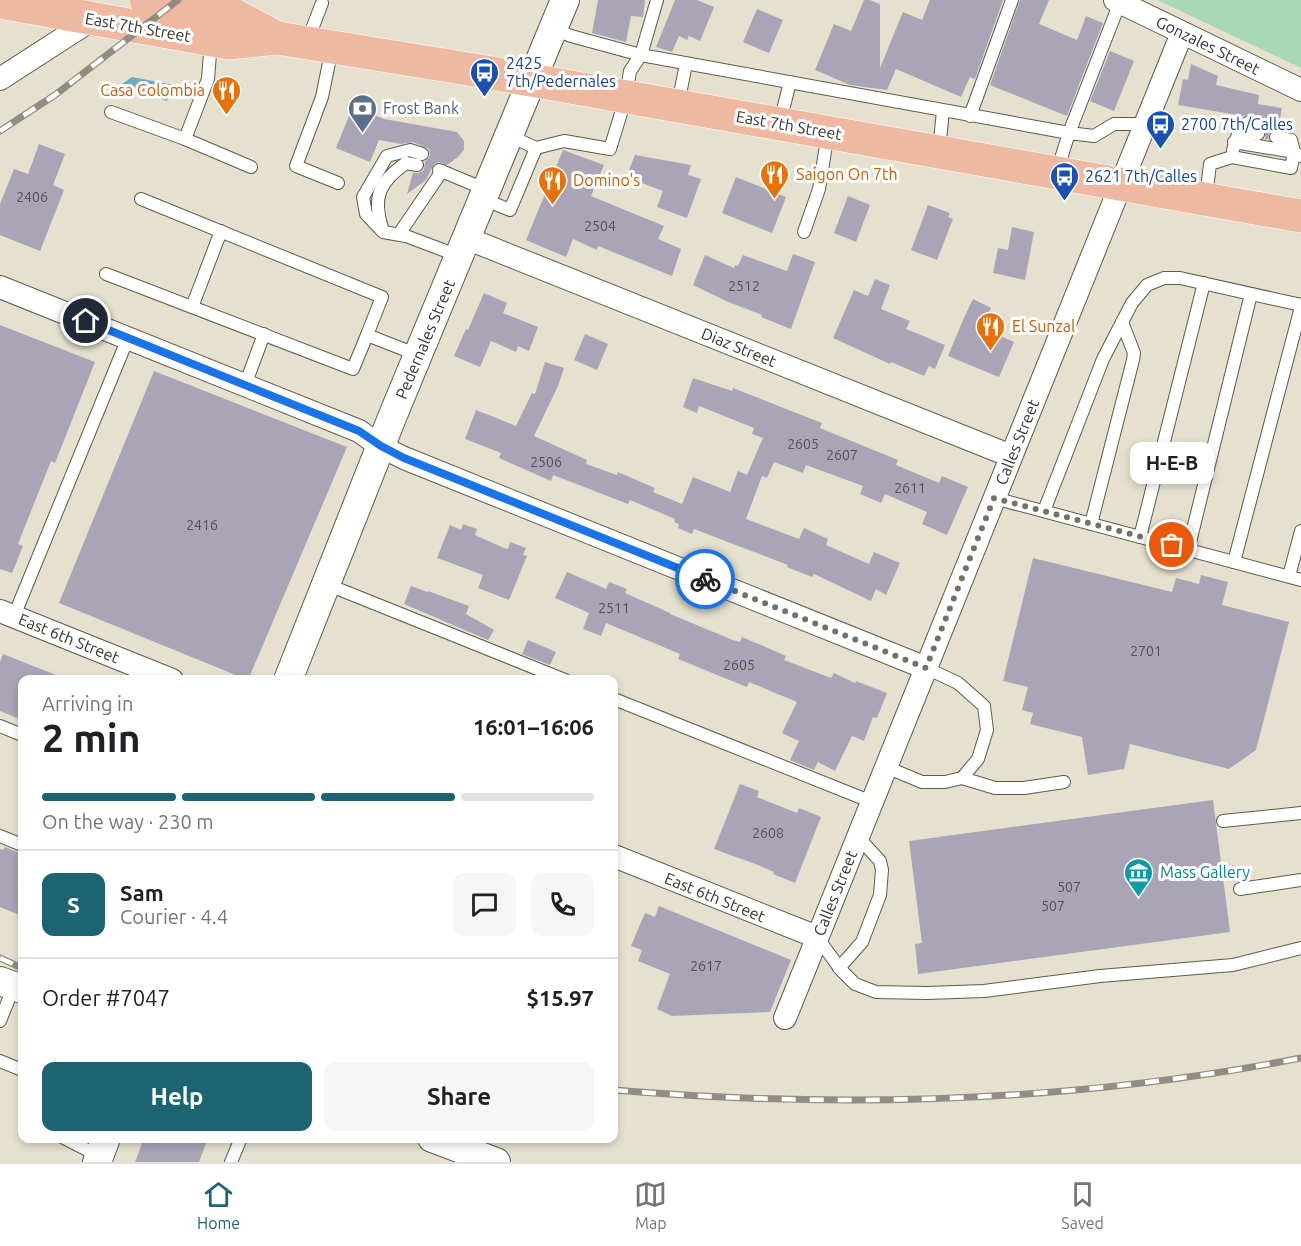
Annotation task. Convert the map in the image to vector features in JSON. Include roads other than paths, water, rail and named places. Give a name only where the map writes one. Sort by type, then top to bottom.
[{"type":"main road","name":"East 7th Street","points":[[146,0],[234,15],[305,43]]},
{"type":"main road","name":"East 7th Street","points":[[0,2],[229,43],[305,43],[533,80],[1301,216]]},
{"type":"street","name":"Pedernales Street","points":[[290,675],[418,355],[565,0]]},
{"type":"street","name":"Gonzales Street","points":[[1118,1],[1301,90]]},
{"type":"street","points":[[0,80],[93,19]]},
{"type":"street","name":"Calles Street","points":[[785,1018],[1182,33]]},
{"type":"street","name":"Diaz Street","points":[[463,247],[1011,456]]},
{"type":"street","points":[[0,287],[359,431],[404,458],[926,668]]},
{"type":"street","name":"East 6th Street","points":[[7,614],[160,675]]},
{"type":"street","name":"East 6th Street","points":[[618,858],[817,937]]},
{"type":"street","points":[[445,1143],[496,1162]]},
{"type":"lane","points":[[510,136],[536,148],[564,141],[610,149],[616,123],[626,97],[630,71],[641,55],[657,0]]},
{"type":"lane","points":[[970,116],[1012,0]]},
{"type":"lane","points":[[1057,171],[1118,1]]},
{"type":"lane","points":[[322,3],[305,43],[322,97],[296,166],[338,183]]},
{"type":"lane","points":[[554,29],[571,36],[641,55],[1069,133],[1094,136],[1114,124],[1144,124]]},
{"type":"lane","points":[[185,139],[207,79],[212,40]]},
{"type":"lane","points":[[677,105],[686,64]]},
{"type":"lane","points":[[780,123],[790,82]]},
{"type":"lane","points":[[939,151],[943,111]]},
{"type":"lane","points":[[111,112],[251,166]]},
{"type":"lane","points":[[1232,157],[1237,137],[1249,122],[1259,128]]},
{"type":"lane","points":[[804,232],[819,189],[828,132]]},
{"type":"lane","points":[[1206,198],[1210,164],[1232,157],[1291,168],[1297,154],[1290,140],[1278,132]]},
{"type":"lane","points":[[1237,137],[1297,154]]},
{"type":"lane","points":[[399,234],[440,170],[510,210],[536,148]]},
{"type":"lane","points":[[420,159],[410,150],[387,156],[363,197],[366,214],[383,232],[463,247]]},
{"type":"lane","points":[[106,274],[353,369],[382,297],[141,200]]},
{"type":"lane","points":[[192,307],[221,231]]},
{"type":"lane","points":[[1044,512],[1103,359],[1138,293],[1147,285],[1164,278],[1180,278],[1301,306],[1234,562]]},
{"type":"lane","points":[[1140,537],[1204,284]]},
{"type":"lane","points":[[1188,550],[1251,294]]},
{"type":"lane","points":[[1091,524],[1133,360],[1134,352],[1122,322]]},
{"type":"lane","points":[[244,385],[264,334]]},
{"type":"lane","points":[[367,335],[418,355]]},
{"type":"lane","points":[[7,614],[128,338]]},
{"type":"lane","points":[[994,498],[1295,578],[1301,531]]},
{"type":"lane","points":[[326,584],[553,675]]},
{"type":"lane","points":[[926,668],[958,683],[984,706],[987,730],[978,759],[962,778]]},
{"type":"lane","points":[[618,701],[872,802]]},
{"type":"lane","points":[[0,726],[18,733]]},
{"type":"lane","points":[[886,767],[922,782],[945,782],[962,778],[995,788],[1024,788],[1064,782]]},
{"type":"lane","points":[[1223,821],[1301,813]]},
{"type":"lane","points":[[0,836],[18,843]]},
{"type":"lane","points":[[839,968],[862,942],[880,895],[882,870],[880,861],[858,837]]},
{"type":"lane","points":[[1240,889],[1301,880]]},
{"type":"lane","points":[[817,937],[839,968],[855,984],[876,992],[984,991],[1100,976],[1233,965],[1301,948]]},
{"type":"lane","points":[[0,1020],[12,986]]},
{"type":"lane","points":[[0,1061],[18,1068]]},
{"type":"lane","points":[[77,1143],[101,1152]]},
{"type":"lane","points":[[231,1162],[239,1143]]},
{"type":"water","points":[[132,77],[174,85],[167,101],[122,84]]},
{"type":"railway","points":[[0,131],[55,95],[178,0]]},
{"type":"railway","points":[[0,958],[18,966]]},
{"type":"railway","points":[[618,1090],[786,1099],[959,1098],[1131,1084],[1216,1073],[1301,1058]]},
{"type":"place","name":"2425 7th/Pedernales","points":[[485,98]]},
{"type":"place","name":"Casa Colombia","points":[[226,116]]},
{"type":"place","name":"Frost Bank","points":[[362,134]]},
{"type":"place","name":"2700 7th/Calles","points":[[1160,150]]},
{"type":"place","name":"Saigon On 7th","points":[[775,200]]},
{"type":"place","name":"2621 7th/Calles","points":[[1064,202]]},
{"type":"place","name":"Domino's","points":[[552,206]]},
{"type":"place","name":"El Sunzal","points":[[991,352]]},
{"type":"place","name":"H-E-B","points":[[1172,545]]},
{"type":"place","name":"Mass Gallery","points":[[1139,898]]}]
